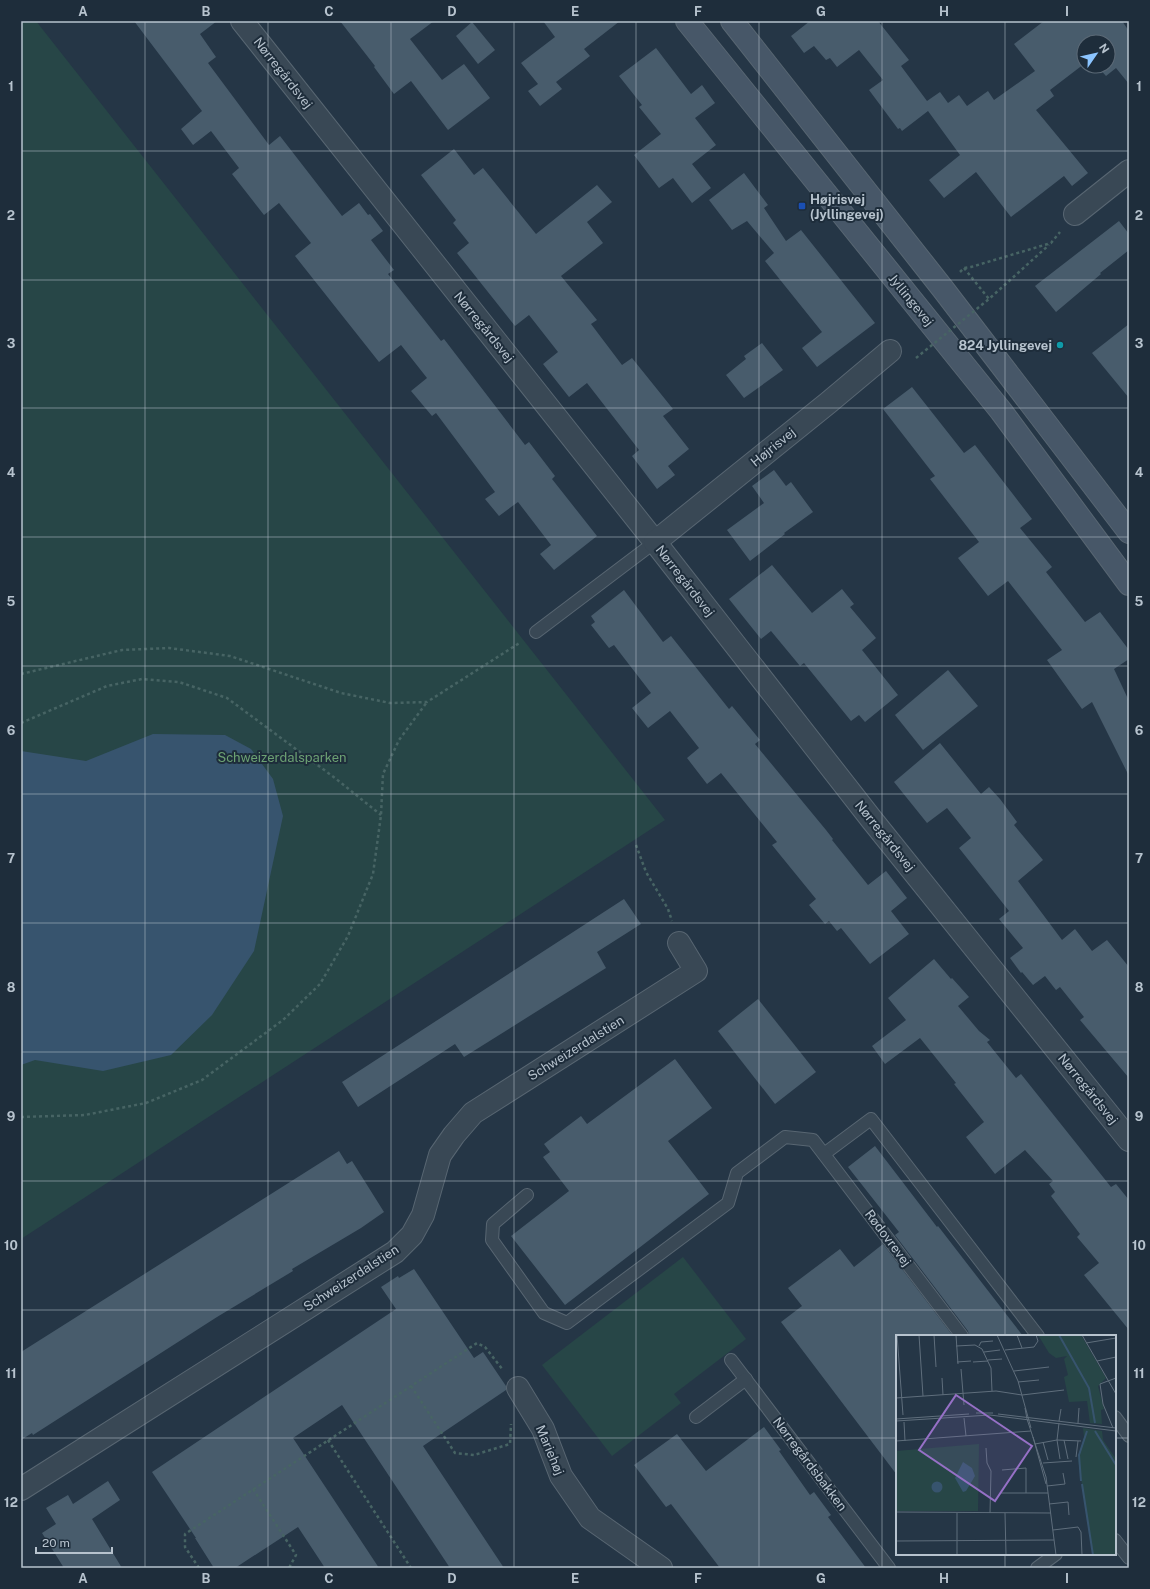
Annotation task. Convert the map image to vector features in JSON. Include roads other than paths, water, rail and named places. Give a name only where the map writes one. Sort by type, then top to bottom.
[{"type":"street","name":"Nørregårdsvej","points":[[242,21],[655,542],[872,820],[1129,1140]]},
{"type":"street","name":"Jyllingevej","points":[[687,21],[1001,411],[1129,584]]},
{"type":"street","points":[[732,21],[943,289],[1129,532]]},
{"type":"street","points":[[1075,214],[1129,171]]},
{"type":"street","name":"Højrisvej","points":[[655,542],[828,403],[890,351]]},
{"type":"street","name":"Schweizerdalstien","points":[[21,1489],[395,1252],[412,1235],[423,1215],[440,1155],[473,1113],[696,971],[679,943]]},
{"type":"street","name":"Mariehøj","points":[[518,1388],[543,1429],[561,1476],[590,1518],[661,1568]]},
{"type":"lane","points":[[536,632],[655,542]]},
{"type":"lane","points":[[824,1154],[871,1119],[1037,1335]]},
{"type":"lane","name":"Rødovrevej","points":[[527,1195],[493,1224],[492,1240],[544,1313],[567,1323],[728,1203],[737,1173],[785,1137],[813,1140],[961,1335]]},
{"type":"lane","name":"Nørregårdsbakken","points":[[732,1360],[889,1568]]},
{"type":"lane","points":[[696,1417],[746,1379]]},
{"type":"lane","points":[[1116,1418],[1129,1436]]},
{"type":"lane","points":[[1116,1541],[1129,1558]]},
{"type":"lane","points":[[1037,1568],[1055,1555]]},
{"type":"water","points":[[153,734],[225,735],[251,749],[273,779],[283,816],[254,951],[212,1015],[171,1055],[103,1071],[35,1060],[21,1065],[21,751],[86,761]]},
{"type":"place","name":"Højrisvej (Jyllingevej)","points":[[802,206]]},
{"type":"place","name":"824 Jyllingevej","points":[[1060,345]]},
{"type":"park label","name":"Schweizerdalsparken","points":[[282,757]]}]
